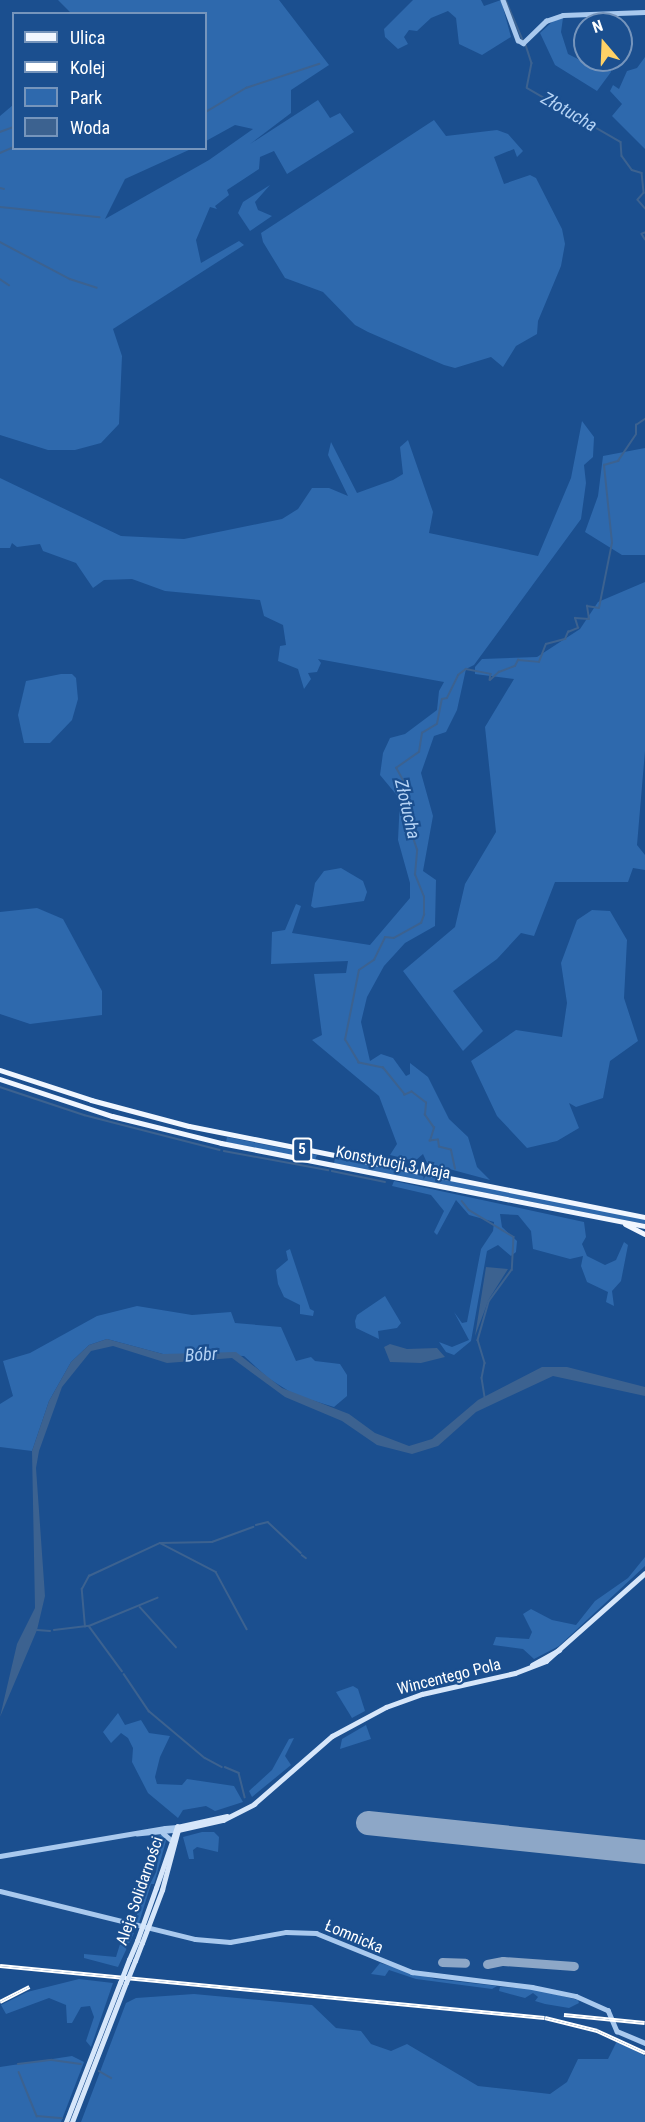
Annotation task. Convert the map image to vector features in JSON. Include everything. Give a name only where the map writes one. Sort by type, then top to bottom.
[{"type":"main road","name":"5","points":[[0,1070],[83,1098],[189,1126],[645,1217]]},
{"type":"main road","name":"Konstytucji 3 Maja","points":[[0,1079],[112,1116],[211,1141],[645,1226]]},
{"type":"main road","points":[[618,1221],[645,1234]]},
{"type":"main road","name":"Wincentego Pola","points":[[176,1829],[231,1815],[270,1793],[324,1742],[357,1721],[422,1694],[528,1668],[562,1648],[645,1573]]},
{"type":"main road","name":"Aleja Solidarności","points":[[159,1889],[170,1839],[176,1829]]},
{"type":"main road","name":"Aleja Solidarności","points":[[66,2122],[132,1961],[159,1889],[176,1829]]},
{"type":"main road","name":"Aleja Solidarności","points":[[72,2122],[123,1983]]},
{"type":"street","points":[[503,0],[518,40],[525,43],[546,21],[563,15],[645,12]]},
{"type":"street","name":"Wincentego Pola","points":[[137,1834],[163,1833],[176,1829]]},
{"type":"street","name":"Wincentego Pola","points":[[0,1856],[176,1829]]},
{"type":"street","points":[[163,1833],[170,1839]]},
{"type":"street","name":"Łomnicka","points":[[0,1891],[195,1939],[230,1942],[286,1932],[316,1933],[412,1972],[539,1988],[584,1999],[610,2011],[619,2032],[645,2043]]},
{"type":"green space","points":[[58,0],[279,0],[329,65],[291,90],[291,113],[250,144],[318,100],[330,118],[340,113],[354,132],[287,174],[274,151],[260,157],[259,169],[227,190],[229,195],[215,206],[217,209],[210,207],[196,240],[201,263],[239,241],[244,245],[113,329],[122,356],[119,424],[101,443],[75,450],[48,450],[0,435],[0,116],[12,106],[12,150],[189,150],[125,179],[105,219],[209,160],[253,129],[235,125],[207,140],[207,12],[70,12]]},
{"type":"green space","points":[[413,0],[481,0],[484,6],[501,0],[511,37],[482,55],[459,44],[456,18],[448,11],[431,18],[417,31],[409,30],[404,37],[408,44],[398,49],[385,37],[384,29]]},
{"type":"green space","points":[[563,18],[561,32],[568,54],[573,56],[573,72],[611,72],[597,91],[555,65],[540,33],[553,21]]},
{"type":"green space","points":[[645,57],[645,149],[612,116],[622,104],[610,91],[613,85],[619,89],[627,72],[633,72],[633,69],[637,68]]},
{"type":"green space","points":[[434,120],[446,136],[497,130],[508,134],[523,151],[517,157],[514,149],[494,157],[504,184],[530,175],[536,178],[562,229],[565,244],[561,266],[538,321],[537,334],[516,346],[503,367],[491,357],[455,368],[368,332],[355,325],[323,292],[285,278],[263,242],[261,233]]},
{"type":"green space","points":[[270,185],[255,202],[258,210],[272,216],[250,231],[238,213],[243,202]]},
{"type":"green space","points":[[582,421],[594,437],[593,457],[584,465],[586,483],[581,519],[474,665],[466,669],[457,710],[446,732],[434,736],[421,773],[433,816],[423,871],[436,880],[435,926],[405,943],[384,966],[367,997],[361,1022],[370,1061],[381,1054],[393,1058],[406,1076],[410,1074],[410,1063],[428,1077],[449,1119],[468,1137],[477,1167],[490,1180],[427,1163],[423,1154],[415,1161],[390,1155],[397,1144],[379,1096],[312,1040],[322,1035],[314,974],[346,973],[348,961],[271,964],[272,932],[285,930],[296,904],[301,906],[292,933],[370,945],[410,898],[410,883],[398,840],[400,799],[380,775],[383,753],[390,738],[405,734],[437,710],[439,691],[444,682],[318,659],[321,663],[317,672],[308,673],[311,679],[304,689],[298,669],[278,661],[280,646],[286,645],[283,625],[264,616],[260,600],[165,591],[132,579],[104,580],[93,588],[76,563],[43,551],[40,544],[17,547],[12,543],[10,548],[0,548],[0,478],[121,536],[184,539],[282,519],[298,509],[312,488],[329,488],[348,496],[328,455],[331,442],[357,493],[393,480],[403,474],[400,447],[408,440],[433,512],[429,533],[538,556],[571,478]]},
{"type":"green space","points":[[645,448],[645,555],[622,555],[585,532],[598,496],[603,456]]},
{"type":"green space","points":[[645,582],[645,751],[637,845],[645,855],[645,870],[633,868],[628,882],[555,882],[534,936],[521,933],[497,959],[453,991],[483,1031],[463,1051],[403,971],[455,927],[465,884],[496,832],[485,727],[514,679],[475,674],[475,667],[482,659],[537,657],[580,629],[598,602]]},
{"type":"green space","points":[[72,674],[76,678],[78,699],[72,720],[50,743],[24,743],[18,715],[26,681]]},
{"type":"green space","points":[[341,868],[363,881],[367,892],[364,901],[314,908],[311,906],[315,883],[324,871]]},
{"type":"green space","points":[[37,908],[63,919],[102,991],[102,1015],[30,1024],[0,1014],[0,912]]},
{"type":"green space","points":[[592,910],[610,911],[627,940],[624,998],[638,1041],[610,1061],[603,1098],[576,1107],[569,1103],[579,1128],[557,1141],[527,1148],[497,1116],[471,1061],[516,1030],[562,1037],[567,1003],[561,963],[577,920]]},
{"type":"green space","points":[[227,1137],[317,1155],[315,1160],[226,1142]]},
{"type":"green space","points":[[335,1158],[645,1219],[645,1224],[334,1163]]},
{"type":"green space","points":[[394,1181],[584,1222],[586,1237],[582,1244],[587,1256],[605,1265],[616,1260],[624,1242],[628,1245],[621,1281],[612,1291],[614,1306],[606,1302],[608,1292],[587,1282],[581,1266],[583,1256],[570,1259],[533,1249],[531,1231],[518,1215],[500,1214],[502,1227],[517,1241],[516,1252],[511,1256],[498,1245],[487,1251],[471,1341],[454,1355],[446,1352],[439,1342],[452,1347],[469,1340],[454,1312],[462,1323],[467,1322],[481,1249],[493,1231],[494,1222],[469,1215],[456,1200],[437,1235],[434,1232],[444,1211],[431,1195],[392,1186]]},
{"type":"green space","points":[[290,1249],[310,1309],[314,1311],[313,1316],[300,1314],[300,1305],[284,1297],[278,1284],[276,1270],[288,1260],[286,1251]]},
{"type":"green space","points":[[385,1296],[401,1323],[397,1328],[378,1331],[379,1339],[356,1328],[355,1321],[357,1315]]},
{"type":"green space","points":[[137,1306],[192,1315],[231,1312],[235,1323],[281,1327],[296,1361],[311,1357],[315,1361],[340,1364],[347,1375],[347,1396],[334,1407],[295,1395],[268,1378],[244,1356],[163,1354],[107,1339],[89,1345],[71,1362],[49,1401],[32,1451],[0,1447],[0,1404],[13,1396],[3,1361],[30,1353],[97,1316]]},
{"type":"green space","points":[[645,1557],[645,1566],[559,1646],[534,1659],[523,1649],[493,1645],[496,1637],[529,1639],[532,1632],[523,1614],[531,1609],[552,1620],[576,1625],[595,1601],[628,1578]]},
{"type":"green space","points":[[353,1686],[358,1689],[365,1711],[352,1718],[336,1692]]},
{"type":"green space","points":[[118,1713],[125,1725],[141,1720],[149,1733],[170,1736],[160,1757],[155,1777],[157,1784],[182,1785],[187,1779],[234,1786],[243,1802],[215,1811],[206,1806],[183,1810],[178,1818],[148,1793],[132,1762],[133,1748],[128,1738],[121,1733],[111,1743],[103,1732]]},
{"type":"green space","points":[[366,1725],[371,1739],[340,1749],[342,1739]]},
{"type":"green space","points":[[294,1738],[285,1756],[291,1765],[252,1797],[249,1791],[272,1770],[289,1739]]},
{"type":"green space","points":[[202,1832],[214,1832],[219,1837],[218,1852],[197,1847],[193,1850],[194,1859],[189,1859],[183,1837]]},
{"type":"green space","points":[[163,1835],[166,1841],[154,1884],[151,1884],[139,1923],[134,1922],[156,1872],[161,1839],[154,1836]]},
{"type":"green space","points":[[125,1928],[134,1933],[118,1967],[84,1958],[84,1954],[116,1957]]},
{"type":"green space","points":[[380,1963],[435,1979],[497,1986],[492,1989],[416,1979],[389,1970],[385,1976],[371,1974]]},
{"type":"green space","points":[[79,1979],[113,1983],[91,2047],[86,2041],[94,2017],[90,2006],[81,2007],[72,2023],[67,2023],[66,2005],[49,1998],[6,2014],[1,2005],[27,1992]]},
{"type":"green space","points":[[500,1987],[535,1989],[578,2000],[579,2003],[569,2008],[545,2004],[535,2001],[538,1997],[533,1993],[525,1998],[499,1991]]},
{"type":"green space","points":[[194,1994],[312,2005],[336,2028],[361,2031],[371,2044],[391,2051],[407,2044],[478,2086],[550,2094],[567,2082],[578,2059],[608,2059],[617,2041],[645,2056],[645,2122],[81,2122],[126,2003],[136,1998]]},
{"type":"green space","points":[[72,2056],[84,2062],[61,2122],[0,2122],[0,2067]]},
{"type":"water","points":[[486,1267],[508,1269],[489,1299],[475,1336]]},
{"type":"water","name":"Bóbr","points":[[107,1339],[163,1354],[236,1352],[282,1388],[349,1414],[375,1433],[409,1446],[432,1439],[478,1400],[542,1367],[567,1367],[645,1387],[645,1396],[553,1376],[476,1412],[438,1446],[412,1454],[377,1445],[342,1421],[285,1397],[232,1358],[167,1363],[113,1346],[91,1351],[62,1387],[39,1451],[36,1468],[45,1596],[37,1630],[0,1717],[17,1644],[35,1608],[32,1451],[49,1401],[71,1362],[89,1345]]},
{"type":"water","points":[[390,1344],[407,1349],[437,1348],[445,1357],[421,1363],[390,1362],[384,1347]]},
{"type":"waterway","name":"Złotucha","points":[[506,0],[523,40]]},
{"type":"waterway","name":"Złotucha","points":[[526,45],[532,63],[527,88],[621,142],[622,156],[632,170],[642,173],[644,193],[638,200],[645,208]]},
{"type":"waterway","points":[[207,111],[246,88],[319,64]]},
{"type":"waterway","points":[[0,132],[12,128]]},
{"type":"waterway","points":[[0,153],[12,148]]},
{"type":"waterway","points":[[0,188],[4,189]]},
{"type":"waterway","points":[[0,207],[99,217]]},
{"type":"waterway","name":"Złotucha","points":[[645,233],[642,234],[645,239]]},
{"type":"waterway","points":[[0,242],[70,279],[97,288]]},
{"type":"waterway","points":[[0,279],[9,285]]},
{"type":"waterway","name":"Złotucha","points":[[455,1169],[451,1150],[439,1147],[438,1140],[430,1141],[434,1128],[425,1115],[426,1103],[412,1092],[405,1095],[383,1068],[359,1063],[345,1040],[359,970],[374,960],[385,937],[394,938],[421,923],[424,915],[424,897],[415,875],[417,850],[409,826],[410,812],[405,784],[396,768],[419,752],[422,733],[437,724],[442,699],[447,698],[458,675],[466,669],[491,674],[490,680],[499,672],[515,666],[518,660],[539,662],[546,644],[565,639],[568,632],[578,628],[575,618],[589,619],[587,606],[599,608],[612,543],[604,465],[618,461],[636,434],[636,425],[645,419]]},
{"type":"waterway","points":[[0,1087],[84,1115],[220,1150]]},
{"type":"waterway","points":[[224,1151],[328,1170]]},
{"type":"waterway","points":[[332,1171],[385,1182]]},
{"type":"waterway","name":"Złotucha","points":[[462,1201],[469,1210],[514,1237],[512,1270],[489,1302],[478,1340],[485,1363],[482,1378],[485,1398]]},
{"type":"waterway","points":[[256,1525],[268,1522],[301,1553]]},
{"type":"waterway","points":[[160,1543],[212,1542],[253,1527]]},
{"type":"waterway","points":[[85,1627],[82,1589],[89,1576],[160,1543],[216,1572],[247,1629]]},
{"type":"waterway","points":[[302,1555],[306,1558]]},
{"type":"waterway","points":[[89,1626],[157,1598]]},
{"type":"waterway","points":[[140,1607],[176,1647]]},
{"type":"waterway","points":[[54,1630],[89,1626],[122,1671]]},
{"type":"waterway","points":[[37,1630],[50,1631]]},
{"type":"waterway","points":[[124,1674],[149,1711],[205,1758],[222,1767]]},
{"type":"waterway","points":[[225,1767],[239,1773],[245,1797]]},
{"type":"waterway","points":[[18,2064],[52,2060],[81,2064]]},
{"type":"waterway","points":[[99,2071],[111,2078]]},
{"type":"waterway","points":[[19,2072],[37,2116],[62,2118]]},
{"type":"taxiway","points":[[487,1964],[503,1961],[574,1966]]},
{"type":"taxiway","points":[[442,1962],[465,1963]]},
{"type":"runway","points":[[368,1823],[645,1852]]},
{"type":"railway","points":[[0,1966],[545,2018],[597,2031],[645,2053]]},
{"type":"railway","points":[[0,2002],[29,1987]]},
{"type":"railway","points":[[564,2015],[645,2023]]}]
